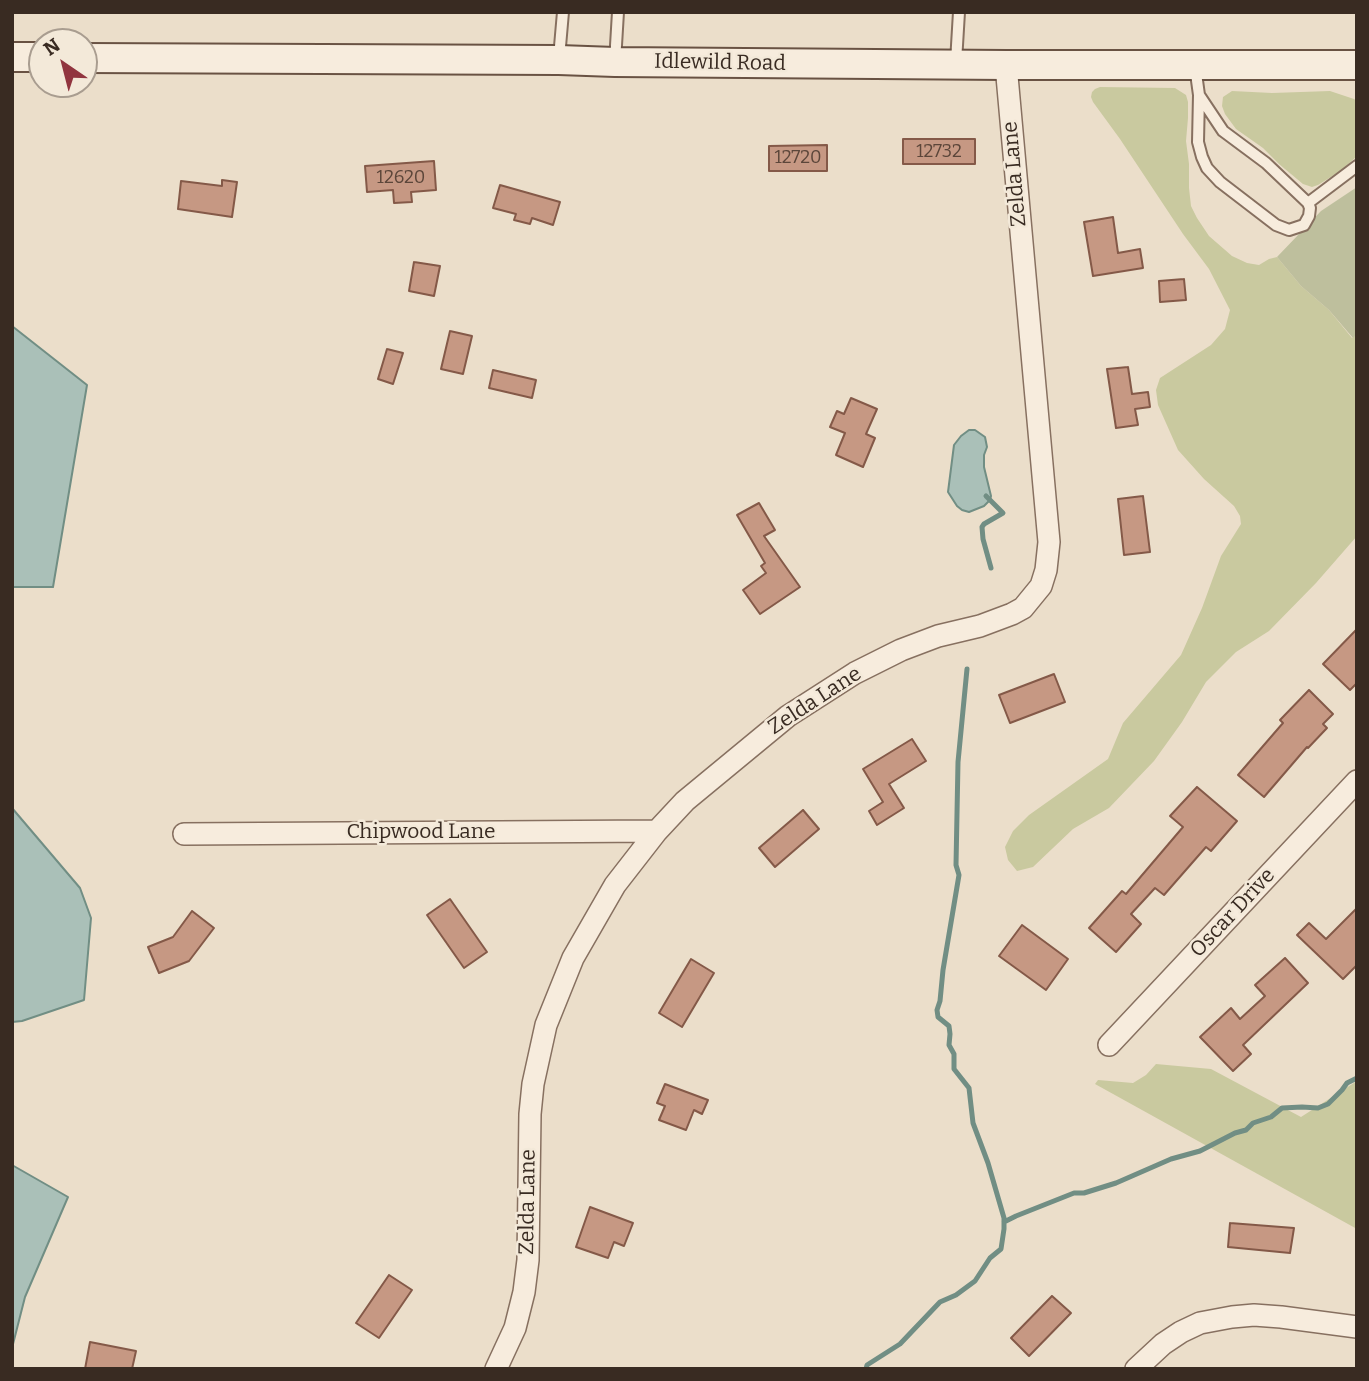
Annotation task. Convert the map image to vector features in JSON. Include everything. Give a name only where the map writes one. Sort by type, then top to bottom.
[{"type":"main road","name":"Idlewild Road","points":[[98,58],[956,65],[1357,65]]},
{"type":"street","name":"Zelda Lane","points":[[496,1369],[515,1328],[524,1292],[528,1260],[530,1114],[545,1025],[573,958],[615,885],[657,831],[685,801],[788,716],[855,673],[901,650],[1012,614],[1023,608],[1041,586],[1049,542],[1006,65]]},
{"type":"street","name":"Oscar Drive","points":[[1109,1045],[1357,781]]},
{"type":"street","name":"Chipwood Lane","points":[[184,834],[657,831]]},
{"type":"street","points":[[1136,1369],[1163,1344],[1181,1332],[1200,1324],[1232,1317],[1281,1317],[1357,1327]]},
{"type":"lane","points":[[559,60],[564,12]]},
{"type":"lane","points":[[615,62],[618,12]]},
{"type":"lane","points":[[956,65],[959,12]]},
{"type":"lane","points":[[1195,66],[1199,94],[1198,142],[1202,157],[1213,176],[1283,229],[1289,230],[1304,225],[1309,216],[1308,203],[1266,163],[1223,131],[1199,94]]},
{"type":"lane","points":[[1308,203],[1357,166]]},
{"type":"green space","points":[[1100,87],[1175,88],[1186,95],[1191,206],[1209,236],[1232,256],[1247,263],[1259,265],[1277,257],[1301,286],[1329,310],[1352,338],[1357,334],[1357,536],[1269,631],[1236,652],[1206,682],[1154,761],[1109,808],[1073,829],[1033,867],[1017,871],[1008,860],[1005,847],[1013,831],[1029,815],[1108,759],[1123,723],[1181,655],[1221,556],[1241,524],[1234,506],[1204,479],[1178,450],[1158,405],[1156,390],[1160,378],[1211,345],[1225,329],[1230,310],[1209,269],[1093,102],[1092,92]]},
{"type":"green space","points":[[1232,91],[1330,91],[1354,99],[1357,101],[1357,156],[1342,170],[1318,185],[1312,187],[1303,184],[1263,148],[1236,129],[1222,106],[1223,97]]},
{"type":"green space","points":[[1357,187],[1357,334],[1353,338],[1329,310],[1301,286],[1277,257],[1321,211]]},
{"type":"green space","points":[[1156,1064],[1211,1069],[1301,1117],[1357,1081],[1357,1229],[1095,1084],[1098,1080],[1133,1083],[1146,1075]]},
{"type":"water","points":[[12,326],[87,385],[53,587],[12,587]]},
{"type":"water","points":[[969,430],[975,430],[985,437],[987,447],[984,467],[991,496],[984,506],[969,512],[957,506],[948,492],[954,445]]},
{"type":"water","points":[[12,808],[80,888],[91,918],[84,1000],[12,1022]]},
{"type":"water","points":[[12,1165],[68,1197],[25,1297],[12,1348]]},
{"type":"building","points":[[903,139],[975,139],[975,164],[903,164]]},
{"type":"building","points":[[827,145],[827,171],[769,171],[769,146]]},
{"type":"building","points":[[434,161],[436,190],[411,192],[412,202],[394,203],[393,190],[367,192],[365,166]]},
{"type":"building","points":[[222,180],[237,182],[232,217],[178,209],[181,181],[222,186]]},
{"type":"building","points":[[500,185],[560,202],[553,225],[532,218],[530,224],[514,220],[516,214],[493,208]]},
{"type":"building","points":[[1113,217],[1118,253],[1140,249],[1143,268],[1093,276],[1084,222]]},
{"type":"building","points":[[414,262],[440,266],[434,296],[409,291]]},
{"type":"building","points":[[1184,279],[1186,300],[1160,302],[1159,281]]},
{"type":"building","points":[[450,331],[472,336],[463,374],[441,369]]},
{"type":"building","points":[[387,349],[403,353],[393,384],[378,379]]},
{"type":"building","points":[[1128,367],[1132,394],[1148,392],[1150,407],[1135,409],[1138,425],[1116,428],[1107,369]]},
{"type":"building","points":[[493,370],[536,380],[532,398],[489,388]]},
{"type":"building","points":[[851,398],[877,409],[866,434],[875,438],[863,467],[836,455],[845,433],[830,427],[837,411],[844,414]]},
{"type":"building","points":[[1143,496],[1150,552],[1124,555],[1118,499]]},
{"type":"building","points":[[759,503],[775,530],[764,536],[800,587],[760,614],[743,590],[766,573],[761,566],[765,563],[737,515]]},
{"type":"building","points":[[1357,629],[1357,683],[1350,690],[1323,664]]},
{"type":"building","points":[[1054,674],[1065,702],[1010,723],[999,695]]},
{"type":"building","points":[[1309,690],[1333,714],[1323,724],[1327,728],[1264,797],[1238,775],[1283,723],[1280,720]]},
{"type":"building","points":[[912,739],[926,761],[889,784],[904,808],[877,825],[869,811],[883,802],[863,769]]},
{"type":"building","points":[[1197,787],[1237,821],[1211,851],[1206,847],[1164,895],[1155,888],[1131,914],[1141,924],[1116,952],[1089,928],[1122,891],[1126,894],[1183,827],[1170,816]]},
{"type":"building","points":[[803,810],[819,829],[775,867],[759,848]]},
{"type":"building","points":[[450,899],[487,952],[464,968],[427,915]]},
{"type":"building","points":[[1357,908],[1357,965],[1343,979],[1297,935],[1309,923],[1326,939]]},
{"type":"building","points":[[192,911],[214,928],[189,961],[159,973],[148,947],[173,937]]},
{"type":"building","points":[[1022,925],[1068,959],[1046,990],[999,956]]},
{"type":"building","points":[[1285,958],[1308,983],[1243,1045],[1251,1054],[1233,1071],[1200,1037],[1231,1008],[1240,1019],[1265,996],[1255,985]]},
{"type":"building","points":[[691,959],[714,973],[682,1027],[659,1013]]},
{"type":"building","points":[[665,1084],[708,1100],[702,1114],[694,1110],[686,1130],[659,1120],[665,1106],[657,1103]]},
{"type":"building","points":[[590,1207],[633,1223],[624,1246],[614,1242],[608,1258],[576,1247]]},
{"type":"building","points":[[1230,1223],[1294,1228],[1290,1253],[1228,1247]]},
{"type":"building","points":[[389,1275],[412,1290],[379,1338],[356,1323]]},
{"type":"building","points":[[1052,1296],[1071,1313],[1029,1356],[1011,1338]]},
{"type":"building","points":[[90,1342],[136,1351],[132,1369],[85,1369]]},
{"type":"waterway","points":[[986,496],[1003,513],[982,527],[991,568]]},
{"type":"waterway","points":[[866,1369],[867,1365],[900,1344],[940,1302],[956,1295],[975,1281],[990,1258],[1001,1249],[1004,1229],[1004,1218],[988,1163],[973,1123],[969,1088],[954,1069],[954,1054],[949,1045],[949,1026],[938,1017],[937,1010],[959,875],[956,865],[958,762],[967,669]]},
{"type":"waterway","points":[[1004,1222],[1074,1193],[1084,1193],[1116,1183],[1171,1159],[1200,1151],[1246,1130],[1253,1123],[1271,1117],[1282,1108],[1318,1108],[1328,1104],[1347,1083],[1357,1078]]}]
